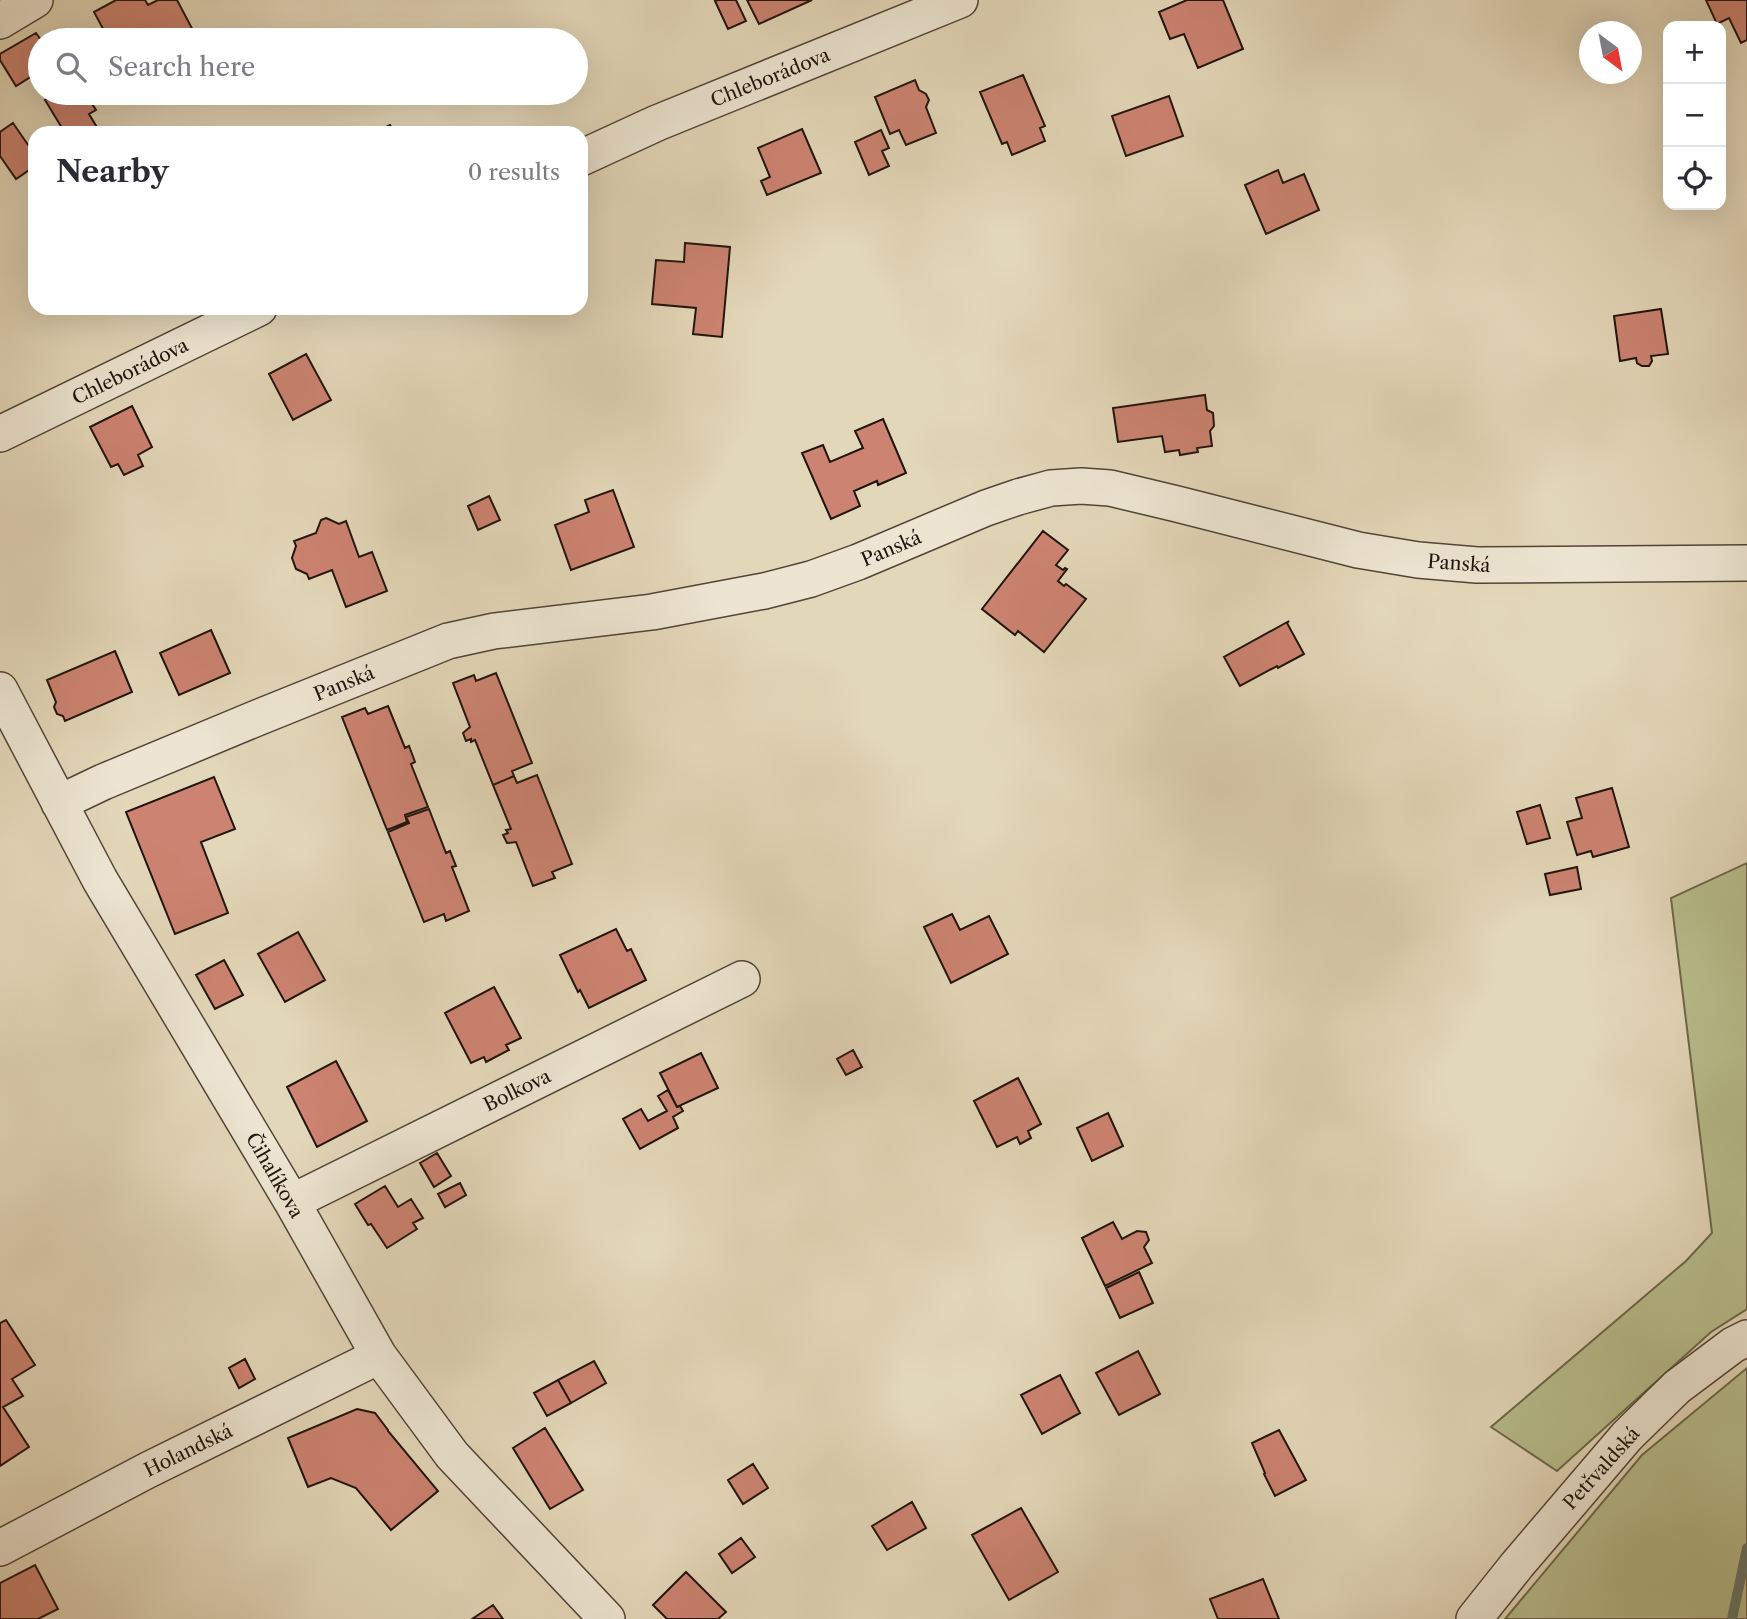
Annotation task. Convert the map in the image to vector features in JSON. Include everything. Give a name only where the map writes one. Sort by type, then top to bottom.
[{"type":"street","points":[[0,21],[35,0]]},
{"type":"street","name":"Chleborádova","points":[[588,155],[657,123],[960,0]]},
{"type":"street","name":"Chleborádova","points":[[0,434],[245,315]]},
{"type":"street","name":"Panská","points":[[59,803],[141,766],[448,641],[494,631],[653,612],[811,579],[1018,497],[1051,488],[1110,488],[1358,550],[1418,560],[1476,565],[1747,563]]},
{"type":"street","name":"Čihalíkova","points":[[0,690],[100,880],[292,1202],[379,1356],[452,1455],[607,1619]]},
{"type":"street","name":"Bolkova","points":[[292,1202],[742,979]]},
{"type":"street","name":"Petřvaldská","points":[[1474,1619],[1517,1564],[1627,1436],[1678,1387],[1733,1345],[1747,1338]]},
{"type":"street","name":"Holandská","points":[[0,1548],[148,1470],[379,1356]]},
{"type":"green space","points":[[1747,863],[1747,1309],[1711,1332],[1557,1471],[1491,1427],[1686,1261],[1712,1233],[1671,898]]},
{"type":"green space","points":[[1747,1368],[1747,1619],[1505,1619],[1642,1455]]},
{"type":"building","points":[[116,0],[145,0],[148,5],[158,0],[177,0],[192,28],[103,28],[94,12]]},
{"type":"building","points":[[736,0],[746,21],[728,29],[715,1]]},
{"type":"building","points":[[747,0],[812,0],[759,24]]},
{"type":"building","points":[[1187,0],[1223,0],[1243,49],[1198,68],[1184,34],[1170,39],[1159,12]]},
{"type":"building","points":[[1706,0],[1747,0],[1747,40],[1741,43],[1729,18],[1716,21]]},
{"type":"building","points":[[28,38],[28,78],[16,86],[0,60],[0,54]]},
{"type":"building","points":[[1023,75],[1045,126],[1040,128],[1045,141],[1012,155],[1007,142],[1002,144],[980,92]]},
{"type":"building","points":[[915,80],[919,90],[926,94],[929,100],[926,107],[936,133],[906,145],[899,130],[890,134],[875,97]]},
{"type":"building","points":[[1169,96],[1183,136],[1126,156],[1112,116]]},
{"type":"building","points":[[48,105],[93,105],[96,110],[89,114],[96,126],[61,126]]},
{"type":"building","points":[[13,123],[28,145],[28,171],[16,179],[0,156],[0,132]]},
{"type":"building","points":[[802,129],[821,173],[767,195],[761,181],[770,177],[758,148]]},
{"type":"building","points":[[881,130],[889,148],[882,151],[889,166],[869,175],[855,142]]},
{"type":"building","points":[[1278,170],[1283,183],[1304,174],[1319,210],[1266,234],[1245,185]]},
{"type":"building","points":[[685,243],[730,247],[722,337],[693,334],[696,308],[652,304],[656,260],[684,262]]},
{"type":"building","points":[[1661,309],[1668,354],[1651,356],[1649,366],[1637,363],[1636,358],[1620,361],[1614,316]]},
{"type":"building","points":[[306,354],[331,400],[293,420],[269,374]]},
{"type":"building","points":[[1205,395],[1207,410],[1213,413],[1214,426],[1210,431],[1212,446],[1197,448],[1198,452],[1180,455],[1179,450],[1165,452],[1162,436],[1118,442],[1113,408]]},
{"type":"building","points":[[132,406],[152,447],[138,455],[143,466],[124,475],[118,464],[111,467],[90,427]]},
{"type":"building","points":[[883,419],[906,473],[878,485],[877,481],[854,491],[860,506],[831,519],[802,453],[823,445],[830,462],[863,448],[855,431]]},
{"type":"building","points":[[613,490],[634,547],[571,570],[555,525],[589,512],[585,500]]},
{"type":"building","points":[[489,496],[500,520],[478,530],[468,506]]},
{"type":"building","points":[[326,518],[339,524],[346,521],[359,557],[372,552],[387,591],[346,607],[332,570],[309,579],[307,574],[296,569],[292,558],[296,546],[294,541],[316,533],[321,520]]},
{"type":"building","points":[[1043,531],[1068,550],[1056,565],[1063,570],[1067,569],[1058,581],[1086,599],[1044,652],[1018,631],[1015,635],[982,609]]},
{"type":"building","points":[[1289,621],[1287,623],[1304,654],[1240,686],[1224,657]]},
{"type":"building","points":[[211,630],[230,673],[179,695],[160,653]]},
{"type":"building","points":[[115,651],[132,692],[65,721],[63,716],[57,714],[54,707],[56,702],[47,680]]},
{"type":"building","points":[[496,673],[532,763],[512,771],[514,776],[493,785],[475,740],[466,741],[463,733],[470,727],[453,683],[474,675],[476,681]]},
{"type":"building","points":[[388,706],[405,748],[409,746],[415,762],[411,764],[428,807],[405,815],[407,822],[387,830],[342,717],[365,708],[368,714]]},
{"type":"building","points":[[537,775],[572,864],[552,872],[555,878],[533,886],[516,842],[507,843],[503,835],[508,833],[506,830],[511,829],[493,785],[514,776],[517,783]]},
{"type":"building","points":[[214,777],[235,829],[201,842],[228,913],[175,934],[126,812]]},
{"type":"building","points":[[1612,788],[1629,847],[1593,857],[1591,851],[1577,855],[1567,822],[1582,818],[1576,798]]},
{"type":"building","points":[[1540,805],[1550,838],[1527,844],[1517,812]]},
{"type":"building","points":[[429,809],[446,853],[450,851],[456,866],[452,867],[469,911],[446,921],[444,914],[424,922],[388,832],[409,823],[406,817]]},
{"type":"building","points":[[1577,867],[1581,889],[1550,895],[1545,874]]},
{"type":"building","points":[[952,914],[960,930],[989,916],[1008,954],[951,983],[924,927]]},
{"type":"building","points":[[616,929],[627,951],[631,949],[646,980],[589,1008],[560,955]]},
{"type":"building","points":[[298,932],[325,980],[285,1002],[258,954]]},
{"type":"building","points":[[224,960],[243,995],[215,1009],[196,975]]},
{"type":"building","points":[[494,987],[521,1038],[506,1045],[509,1050],[486,1062],[484,1057],[471,1063],[445,1013]]},
{"type":"building","points":[[853,1050],[862,1067],[846,1075],[837,1059]]},
{"type":"building","points":[[701,1053],[718,1088],[677,1107],[660,1073]]},
{"type":"building","points":[[336,1061],[367,1121],[317,1147],[287,1087]]},
{"type":"building","points":[[1018,1078],[1041,1124],[1028,1131],[1031,1138],[1020,1144],[1017,1137],[997,1147],[974,1101]]},
{"type":"building","points":[[668,1090],[677,1107],[680,1106],[683,1111],[673,1117],[678,1128],[640,1149],[623,1119],[641,1109],[648,1121],[667,1111],[658,1096]]},
{"type":"building","points":[[1108,1113],[1123,1146],[1092,1161],[1077,1128]]},
{"type":"building","points":[[437,1153],[451,1176],[434,1187],[420,1163]]},
{"type":"building","points":[[460,1183],[466,1195],[445,1207],[438,1194]]},
{"type":"building","points":[[385,1186],[398,1207],[411,1199],[423,1218],[413,1223],[417,1229],[387,1248],[355,1204]]},
{"type":"building","points":[[1113,1222],[1122,1239],[1137,1231],[1146,1232],[1149,1240],[1144,1247],[1152,1263],[1105,1286],[1082,1238]]},
{"type":"building","points":[[1139,1272],[1153,1303],[1120,1318],[1106,1288]]},
{"type":"building","points":[[6,1320],[35,1365],[12,1379],[23,1396],[3,1407],[29,1447],[0,1466],[0,1323]]},
{"type":"building","points":[[1138,1351],[1160,1394],[1119,1415],[1096,1373]]},
{"type":"building","points":[[245,1359],[255,1379],[239,1388],[229,1368]]},
{"type":"building","points":[[594,1361],[606,1383],[571,1403],[558,1380]]},
{"type":"building","points":[[1060,1375],[1080,1413],[1042,1434],[1021,1395]]},
{"type":"building","points":[[558,1380],[571,1403],[547,1416],[534,1393]]},
{"type":"building","points":[[357,1409],[375,1413],[438,1491],[391,1530],[356,1488],[331,1478],[308,1487],[288,1438]]},
{"type":"building","points":[[545,1428],[583,1490],[550,1509],[513,1448]]},
{"type":"building","points":[[1279,1430],[1306,1480],[1275,1496],[1252,1443]]},
{"type":"building","points":[[753,1464],[768,1488],[743,1504],[728,1480]]},
{"type":"building","points":[[912,1502],[926,1528],[887,1550],[872,1526]]},
{"type":"building","points":[[1021,1508],[1058,1572],[1009,1600],[972,1535]]},
{"type":"building","points":[[741,1538],[755,1557],[732,1573],[719,1554]]},
{"type":"building","points":[[35,1565],[58,1609],[38,1619],[0,1619],[0,1583]]},
{"type":"building","points":[[686,1572],[726,1612],[718,1619],[667,1619],[653,1605]]},
{"type":"building","points":[[1263,1579],[1279,1619],[1218,1619],[1210,1599]]},
{"type":"building","points":[[493,1605],[503,1619],[472,1619]]},
{"type":"waterway","points":[[1732,1619],[1747,1548]]}]
